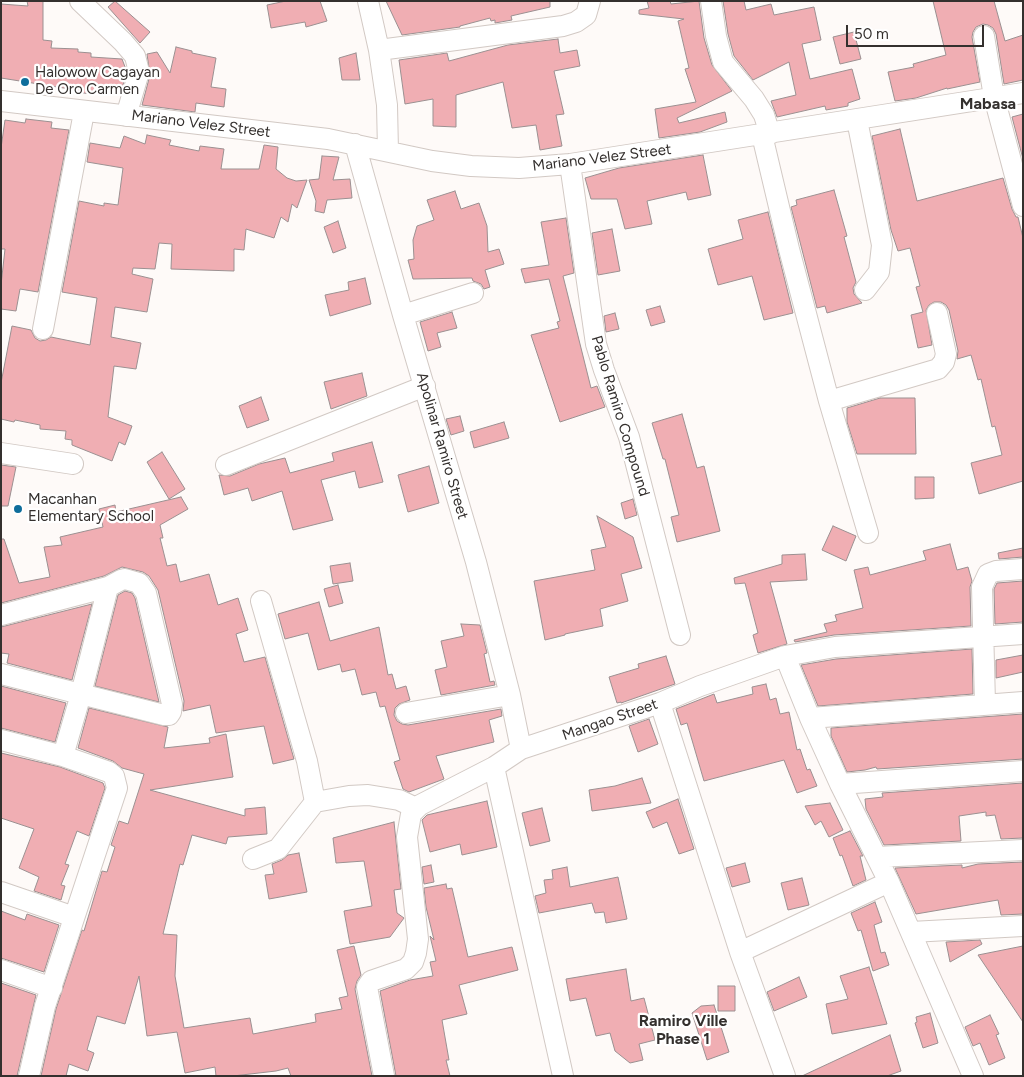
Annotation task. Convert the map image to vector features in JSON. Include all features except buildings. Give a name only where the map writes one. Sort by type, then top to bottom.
[{"type":"street","points":[[80,1],[135,56],[139,72],[126,116]]},
{"type":"street","points":[[368,1],[379,50],[387,104],[388,152]]},
{"type":"street","points":[[379,50],[563,26],[576,22],[586,15],[590,1]]},
{"type":"street","points":[[711,1],[716,36],[723,62],[754,99],[764,115],[766,135],[789,249],[829,401],[868,533]]},
{"type":"street","points":[[984,36],[994,97],[1023,206]]},
{"type":"street","name":"Mariano Velez Street","points":[[1,101],[328,139],[432,161],[471,166],[519,168],[570,164],[766,135],[1023,93]]},
{"type":"street","points":[[43,329],[84,112]]},
{"type":"street","points":[[857,120],[882,245],[879,272],[865,290]]},
{"type":"street","name":"Apolinar Ramiro Street","points":[[355,144],[476,562],[510,695],[521,749]]},
{"type":"street","name":"Pablo Ramiro Compound","points":[[570,164],[596,344],[629,437],[680,635]]},
{"type":"street","points":[[403,315],[473,292]]},
{"type":"street","points":[[829,401],[938,369],[944,362],[946,354],[937,313]]},
{"type":"street","points":[[226,465],[425,386]]},
{"type":"street","points":[[1,453],[73,464]]},
{"type":"street","points":[[985,703],[982,638],[982,587],[984,580],[988,574],[996,571],[1023,570]]},
{"type":"street","points":[[1,615],[108,588],[115,582],[125,579],[140,583],[146,593],[172,704],[171,712],[169,715],[164,715],[1,674]]},
{"type":"street","points":[[63,756],[108,588]]},
{"type":"street","points":[[262,600],[307,761],[316,802]]},
{"type":"street","name":"Mangao Street","points":[[416,808],[494,767],[521,749],[660,703],[700,686],[785,656],[835,647],[1023,634]]},
{"type":"street","points":[[785,656],[810,718],[840,784],[889,882],[974,1076]]},
{"type":"street","points":[[406,713],[510,695]]},
{"type":"street","points":[[810,718],[985,703],[1023,702]]},
{"type":"street","points":[[660,703],[740,952],[785,1076]]},
{"type":"street","points":[[1,740],[63,756],[109,772],[117,782],[117,788],[45,1006],[29,1076]]},
{"type":"street","points":[[494,767],[563,1076]]},
{"type":"street","points":[[840,784],[1023,771]]},
{"type":"street","points":[[253,859],[278,849],[316,802],[349,796],[368,795],[400,800],[416,808],[410,814],[407,837],[418,938],[416,953],[413,962],[406,969],[371,981],[367,987],[384,1076]]},
{"type":"street","points":[[877,857],[1023,850]]},
{"type":"street","points":[[740,952],[889,882]]},
{"type":"street","points":[[1,892],[74,917]]},
{"type":"street","points":[[911,932],[1023,926]]},
{"type":"street","points":[[1,970],[52,988]]},
{"type":"place","name":"Halowow Cagayan De Oro Carmen","points":[[25,82]]},
{"type":"place","name":"Macanhan Elementary School","points":[[18,509]]},
{"type":"district","name":"Mabasa","points":[[988,104]]},
{"type":"district","name":"Ramiro Ville Phase 1","points":[[683,1030]]}]
